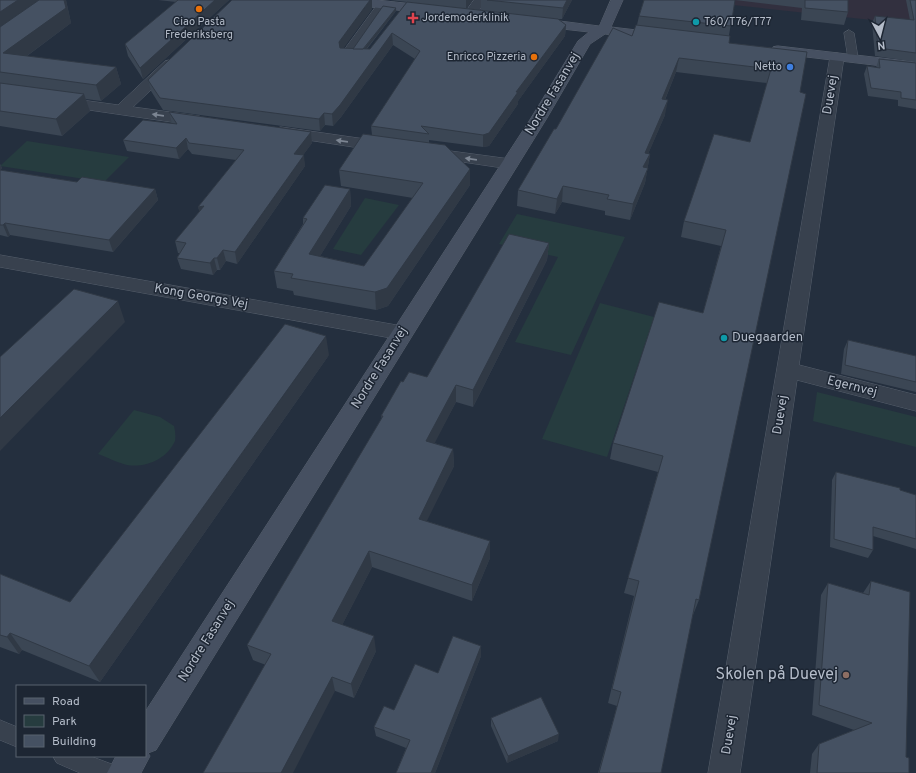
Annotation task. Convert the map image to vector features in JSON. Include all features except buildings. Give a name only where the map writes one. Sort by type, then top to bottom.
[{"type":"street","points":[[344,0],[441,11]]},
{"type":"street","points":[[470,14],[480,0]]},
{"type":"street","points":[[604,29],[616,0]]},
{"type":"street","points":[[456,12],[484,16]]},
{"type":"street","points":[[527,21],[675,38]]},
{"type":"street","name":"Nordre Fasanvej","points":[[146,737],[560,85],[584,42],[604,29]]},
{"type":"street","points":[[768,49],[916,66]]},
{"type":"street","points":[[121,110],[182,53]]},
{"type":"street","name":"Duevej","points":[[724,773],[788,370],[845,58]]},
{"type":"street","points":[[0,93],[213,123]]},
{"type":"street","points":[[267,130],[510,164]]},
{"type":"street","name":"Kong Georgs Vej","points":[[0,261],[402,334]]},
{"type":"street","name":"Egernvej","points":[[788,370],[916,403]]},
{"type":"street","points":[[124,773],[133,757]]},
{"type":"lane","points":[[367,58],[344,56],[382,4]]},
{"type":"lane","points":[[397,19],[406,7]]},
{"type":"lane","points":[[845,58],[849,33]]},
{"type":"lane","points":[[0,730],[16,737]]},
{"type":"lane","points":[[66,757],[106,773]]},
{"type":"shaded area","points":[[735,0],[916,0],[909,24],[733,5]]},
{"type":"green space","points":[[27,141],[129,157],[104,182],[0,166]]},
{"type":"green space","points":[[365,198],[399,205],[361,255],[333,249]]},
{"type":"green space","points":[[517,214],[625,237],[571,355],[515,342],[558,257],[499,244]]},
{"type":"green space","points":[[600,303],[654,317],[607,457],[542,439]]},
{"type":"green space","points":[[817,392],[916,417],[916,447],[813,421]]},
{"type":"green space","points":[[134,410],[160,417],[174,426],[175,441],[167,453],[155,461],[134,466],[120,463],[98,454]]},
{"type":"place","name":"Ciao Pasta Frederiksberg","points":[[199,9]]},
{"type":"place","name":"Jordemoderklinik","points":[[413,18]]},
{"type":"place","name":"T60/T76/T77","points":[[696,22]]},
{"type":"place","name":"Enricco Pizzeria","points":[[534,57]]},
{"type":"place","name":"Netto","points":[[790,67]]},
{"type":"place","name":"Duegaarden","points":[[724,338]]},
{"type":"place","name":"Skolen på Duevej","points":[[846,675]]}]
